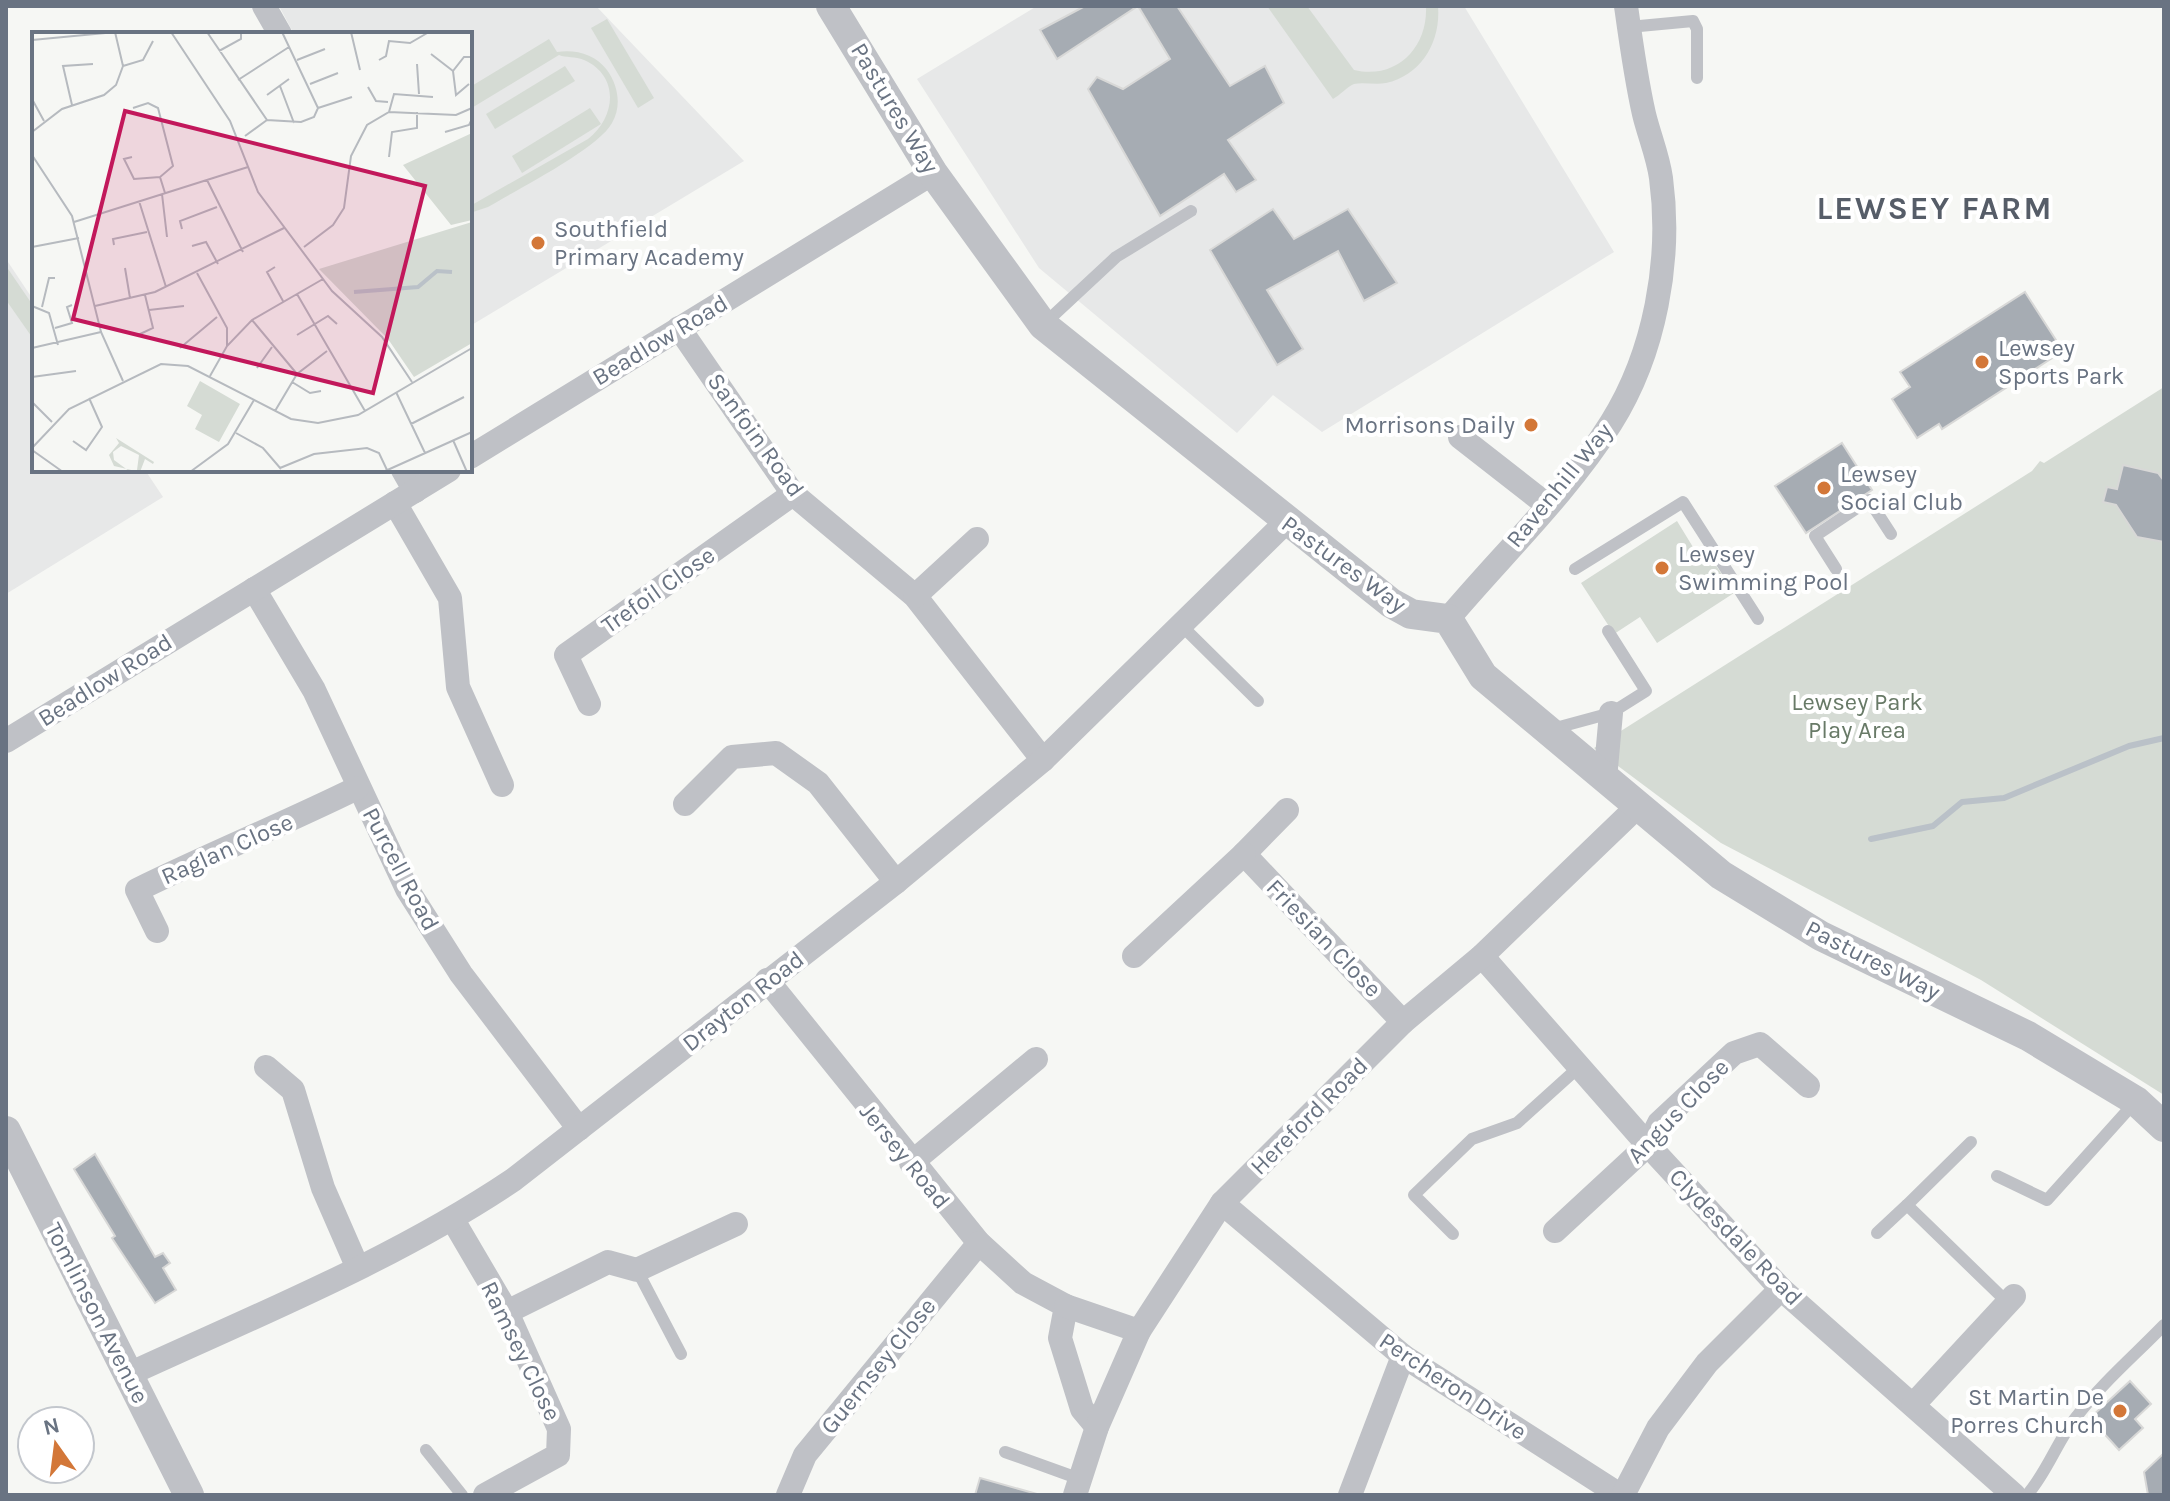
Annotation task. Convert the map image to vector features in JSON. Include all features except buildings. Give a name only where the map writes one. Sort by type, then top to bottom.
[{"type":"street","points":[[264,6],[279,32]]},
{"type":"street","name":"Pastures Way","points":[[831,6],[933,173],[1043,325],[1391,603],[1411,614],[1448,619],[1483,676],[1721,875],[1821,936],[2028,1036],[2136,1101],[2164,1127]]},
{"type":"street","name":"Ravenhill Way","points":[[1448,619],[1547,505],[1611,423],[1645,348],[1660,287],[1664,229],[1661,176],[1644,112],[1628,16]]},
{"type":"street","name":"Beadlow Road","points":[[472,456],[933,173]]},
{"type":"street","name":"Sanfoin Road","points":[[679,328],[793,494],[915,596],[1043,760]]},
{"type":"street","points":[[1460,437],[1547,505]]},
{"type":"street","name":"Beadlow Road","points":[[6,741],[254,589],[404,488],[444,472]]},
{"type":"street","points":[[404,488],[450,598],[458,687],[502,785]]},
{"type":"street","name":"Trefoil Close","points":[[589,704],[566,655],[793,494]]},
{"type":"street","name":"Drayton Road","points":[[127,1375],[453,1220],[579,1129],[896,882],[1043,760],[1286,522]]},
{"type":"street","points":[[915,596],[977,539]]},
{"type":"street","name":"Purcell Road","points":[[254,589],[314,690],[357,788],[407,889],[461,974],[579,1129]]},
{"type":"street","points":[[1605,779],[1611,713]]},
{"type":"street","points":[[685,804],[732,757],[776,753],[818,783],[896,882]]},
{"type":"street","name":"Raglan Close","points":[[157,931],[137,890],[357,788]]},
{"type":"street","name":"Hereford Road","points":[[1078,1487],[1097,1427],[1139,1331],[1222,1203],[1403,1022],[1482,956],[1638,806]]},
{"type":"street","points":[[1134,956],[1287,810]]},
{"type":"street","name":"Friesian Close","points":[[1244,854],[1403,1022]]},
{"type":"street","name":"Clydesdale Road","points":[[1482,956],[1648,1145],[1781,1289],[2014,1495]]},
{"type":"street","name":"Jersey Road","points":[[767,980],[911,1163],[979,1243],[1023,1283],[1066,1306],[1139,1331]]},
{"type":"street","name":"Angus Close","points":[[1555,1231],[1648,1145],[1659,1123],[1734,1053],[1760,1044],[1808,1086]]},
{"type":"street","points":[[911,1163],[1036,1059]]},
{"type":"street","points":[[266,1067],[293,1090],[323,1188],[357,1266]]},
{"type":"street","name":"Tomlinson Avenue","points":[[6,1131],[189,1495]]},
{"type":"street","name":"Percheron Drive","points":[[1222,1203],[1403,1356],[1622,1495]]},
{"type":"street","name":"Ramsey Close","points":[[453,1220],[507,1312],[559,1429],[558,1455],[485,1495]]},
{"type":"street","points":[[507,1312],[608,1262],[637,1270],[736,1224]]},
{"type":"street","name":"Guernsey Close","points":[[788,1495],[805,1455],[979,1243]]},
{"type":"street","points":[[1622,1495],[1658,1428],[1707,1363],[1781,1289]]},
{"type":"street","points":[[1913,1405],[2010,1299]]},
{"type":"street","points":[[1066,1306],[1060,1338],[1082,1409],[1097,1427]]},
{"type":"street","points":[[1350,1495],[1403,1356]]},
{"type":"lane","points":[[1628,16],[1693,21],[1697,29],[1697,78]]},
{"type":"lane","points":[[1043,325],[1116,257],[1191,211]]},
{"type":"lane","points":[[1836,569],[1815,536],[1869,500],[1891,534]]},
{"type":"lane","points":[[1575,569],[1683,502],[1758,619]]},
{"type":"lane","points":[[1182,626],[1258,701]]},
{"type":"lane","points":[[1544,730],[1583,723],[1611,713],[1646,691],[1608,631]]},
{"type":"lane","points":[[1453,1234],[1414,1195],[1472,1139],[1517,1123],[1579,1067]]},
{"type":"lane","points":[[1997,1176],[2047,1200],[2136,1101]]},
{"type":"lane","points":[[1877,1233],[1971,1142]]},
{"type":"lane","points":[[1907,1205],[2010,1299]]},
{"type":"lane","points":[[637,1270],[681,1354]]},
{"type":"lane","points":[[2027,1495],[2044,1474],[2058,1444],[2080,1412],[2164,1325]]},
{"type":"lane","points":[[426,1450],[462,1495]]},
{"type":"lane","points":[[1005,1452],[1078,1487]]},
{"type":"shaded area","name":"Southfield Primary Academy","points":[[279,6],[596,6],[744,161],[472,325],[472,32],[293,32]]},
{"type":"shaded area","points":[[1037,6],[1464,6],[1614,252],[1322,432],[1273,395],[1237,433],[1039,268],[917,79]]},
{"type":"shaded area","points":[[6,259],[32,298],[32,472],[146,472],[163,497],[6,594]]},
{"type":"green space","points":[[1267,6],[1307,6],[1354,70],[1369,72],[1383,70],[1406,58],[1422,35],[1426,6],[1438,6],[1438,19],[1427,55],[1410,73],[1386,83],[1354,84],[1333,99]]},
{"type":"green space","points":[[607,19],[654,98],[638,108],[591,28]]},
{"type":"green space","points":[[549,39],[557,52],[584,54],[597,60],[607,70],[614,82],[617,110],[604,133],[574,157],[488,207],[472,212],[472,205],[588,139],[604,120],[610,97],[604,76],[596,67],[584,60],[559,55],[472,108],[472,86]]},
{"type":"green space","points":[[565,66],[575,81],[495,129],[486,114]]},
{"type":"green space","points":[[590,108],[601,124],[522,173],[512,156]]},
{"type":"green space","points":[[6,266],[32,304],[32,337],[6,300]]},
{"type":"green space","name":"Lewsey Park Play Area","points":[[2164,387],[2164,1095],[1981,980],[1721,843],[1594,748],[2032,471],[2040,461],[2044,463]]},
{"type":"green space","name":"Lewsey Swimming Pool","points":[[1677,521],[1696,552],[1704,547],[1734,593],[1657,643],[1640,617],[1614,634],[1581,583]]},
{"type":"waterway","points":[[1871,839],[1933,826],[1962,802],[2004,798],[2129,746],[2164,738]]},
{"type":"place","name":"Southfield Primary Academy","points":[[538,243]]},
{"type":"place","name":"Lewsey Sports Park","points":[[1982,362]]},
{"type":"place","name":"Morrisons Daily","points":[[1531,425]]},
{"type":"place","name":"Lewsey Social Club","points":[[1824,488]]},
{"type":"place","name":"Lewsey Swimming Pool","points":[[1662,568]]},
{"type":"place","name":"St Martin De Porres Church","points":[[2120,1411]]},
{"type":"district","name":"LEWSEY FARM","points":[[1935,208]]}]
